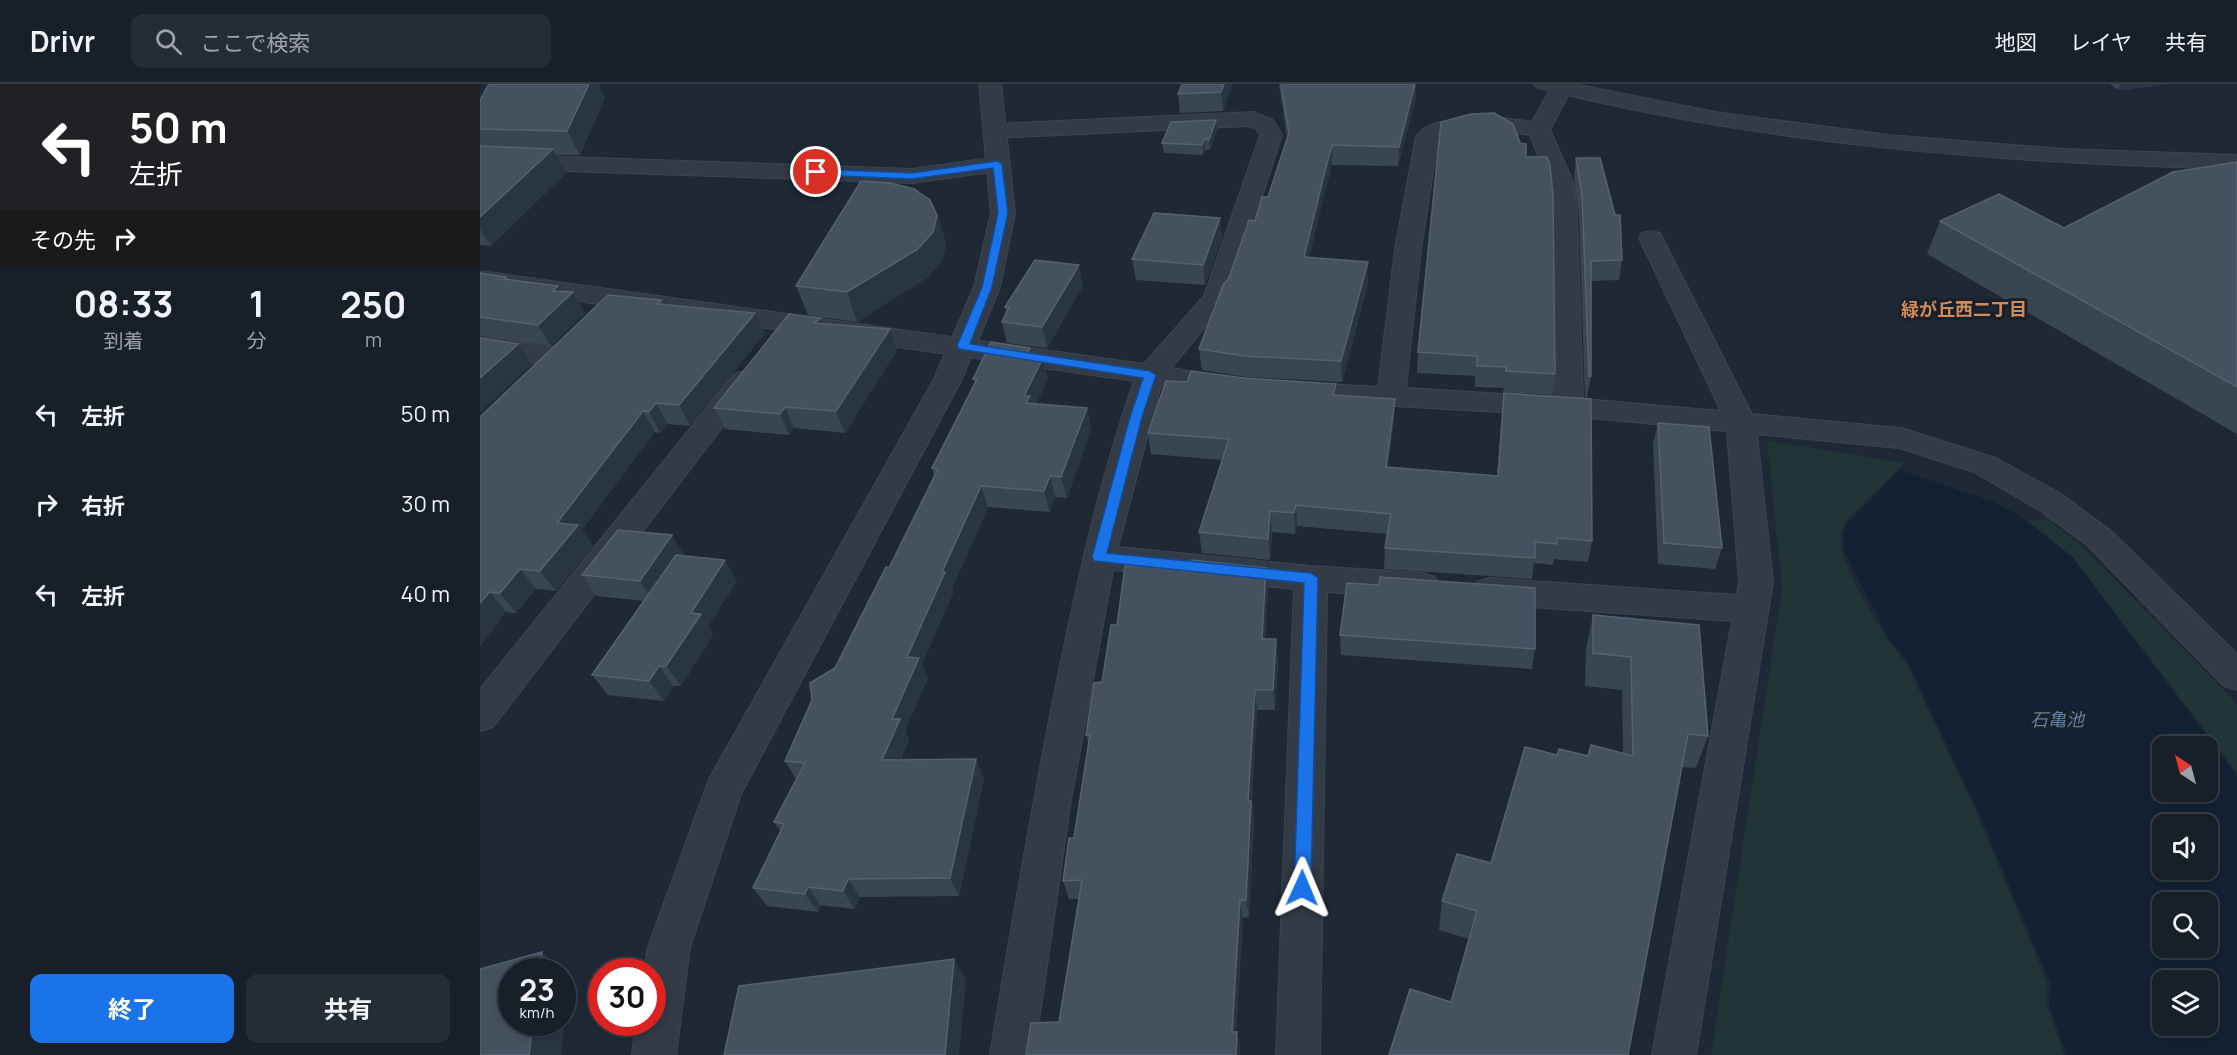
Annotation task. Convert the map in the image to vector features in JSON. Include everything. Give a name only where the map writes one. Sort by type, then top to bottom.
[{"type":"street","points":[[654,1055],[669,946],[723,791],[948,379],[987,287],[1003,213],[990,84]]},
{"type":"street","points":[[1629,84],[1719,100],[1884,120]]},
{"type":"street","points":[[1569,407],[1565,215],[1562,184],[1539,130],[1553,86],[1690,113],[1826,134],[1997,152],[2146,161],[2237,162]]},
{"type":"street","points":[[994,131],[1253,119],[1265,125],[1271,135],[1216,298],[1150,375],[1136,417],[1099,557],[1052,800],[1012,1055]]},
{"type":"street","points":[[1390,398],[1408,249],[1427,136],[1448,127],[1479,122],[1511,124],[1539,130]]},
{"type":"street","points":[[1987,129],[2131,140],[2225,141]]},
{"type":"street","points":[[480,161],[912,176],[997,164]]},
{"type":"street","points":[[1651,238],[1741,422],[1756,582],[1674,1055]]},
{"type":"street","points":[[480,279],[963,346],[1150,375],[1263,389],[1569,407],[1901,438],[1985,465],[2050,502],[2099,538],[2237,676]]},
{"type":"street","points":[[595,320],[619,298]]},
{"type":"street","points":[[480,716],[790,323]]},
{"type":"street","points":[[480,346],[564,349],[531,382]]},
{"type":"street","points":[[1099,557],[1311,578],[1751,609]]},
{"type":"street","points":[[1298,1055],[1311,578]]},
{"type":"shaded area","points":[[1767,441],[1904,463],[1844,523],[1841,537],[1842,551],[1868,608],[1905,661],[1976,812],[2047,983],[2046,1003],[2064,1055],[1711,1055],[1782,588]]},
{"type":"shaded area","points":[[2048,520],[2081,545],[2237,704],[2237,773],[2218,748],[2218,736],[2209,736],[2073,557],[2028,521]]},
{"type":"water","name":"石亀池","points":[[1900,470],[1992,501],[2018,515],[2072,557],[2207,736],[2152,736],[2152,802],[2218,802],[2218,751],[2237,776],[2237,1055],[2067,1055],[2049,1005],[2051,984],[1979,813],[1907,660],[1891,642],[1844,551],[1843,536],[1847,524]]},
{"type":"building","points":[[489,84],[589,84],[567,131],[480,129],[480,100]]},
{"type":"building","points":[[1182,84],[1224,84],[1221,92],[1178,94]]},
{"type":"building","points":[[1281,84],[1415,84],[1399,147],[1332,145],[1325,171],[1304,257],[1368,262],[1341,361],[1244,356],[1199,349],[1223,285],[1229,278],[1249,220],[1255,221],[1262,197],[1268,197],[1289,133]]},
{"type":"building","points":[[1494,113],[1513,124],[1520,143],[1526,144],[1526,157],[1547,157],[1550,165],[1553,195],[1555,374],[1506,371],[1506,367],[1477,366],[1477,356],[1418,352],[1441,122],[1471,114]]},
{"type":"building","points":[[1216,120],[1209,140],[1204,139],[1202,145],[1162,143],[1171,122]]},
{"type":"building","points":[[480,146],[553,149],[480,217]]},
{"type":"building","points":[[1576,158],[1600,158],[1615,215],[1620,215],[1622,260],[1591,261],[1591,376],[1589,376],[1582,195]]},
{"type":"building","points":[[2237,162],[2237,387],[1940,221],[1999,194],[2064,228],[2173,172]]},
{"type":"building","points":[[861,181],[890,183],[914,189],[930,200],[937,215],[933,232],[918,249],[847,292],[796,286]]},
{"type":"building","points":[[1154,213],[1220,218],[1203,265],[1132,259]]},
{"type":"building","points":[[1035,260],[1079,265],[1042,327],[1002,322],[1009,307],[1005,307]]},
{"type":"building","points":[[480,273],[506,277],[504,279],[558,286],[553,291],[573,292],[538,325],[480,317]]},
{"type":"building","points":[[608,295],[661,300],[657,304],[755,313],[679,405],[656,403],[649,412],[643,411],[557,523],[578,525],[540,571],[520,569],[500,593],[490,592],[480,603],[480,417]]},
{"type":"building","points":[[789,314],[821,318],[814,323],[890,329],[836,411],[785,407],[780,414],[714,408]]},
{"type":"building","points":[[480,338],[518,344],[480,378]]},
{"type":"building","points":[[991,342],[1030,348],[1025,357],[1043,358],[1024,396],[1030,396],[1026,403],[1087,408],[1061,477],[1050,476],[1044,491],[981,486],[907,657],[919,658],[892,719],[900,719],[882,760],[976,759],[950,878],[848,879],[843,891],[808,887],[805,894],[753,888],[784,824],[774,822],[805,763],[785,761],[812,700],[810,683],[835,668],[886,567],[889,568],[938,469],[932,468],[977,379],[973,379]]},
{"type":"building","points":[[1191,371],[1244,378],[1336,384],[1333,395],[1395,399],[1386,467],[1498,476],[1504,393],[1591,399],[1592,541],[1557,538],[1557,544],[1535,542],[1535,558],[1385,548],[1391,514],[1296,505],[1294,513],[1270,511],[1268,539],[1199,532],[1229,439],[1148,433],[1166,381],[1187,382]]},
{"type":"building","points":[[1658,423],[1709,427],[1722,548],[1664,543]]},
{"type":"building","points":[[618,530],[672,535],[640,581],[582,575]]},
{"type":"building","points":[[676,555],[725,560],[691,613],[701,614],[666,666],[659,666],[649,681],[592,675]]},
{"type":"building","points":[[1191,560],[1266,568],[1262,639],[1276,639],[1273,690],[1255,690],[1248,801],[1251,801],[1246,900],[1240,900],[1232,1032],[1237,1032],[1236,1055],[1026,1055],[1031,1023],[1059,1022],[1082,880],[1063,881],[1069,838],[1074,838],[1090,735],[1086,735],[1094,683],[1102,682],[1111,625],[1117,625],[1125,566],[1189,565]]},
{"type":"building","points":[[1380,577],[1535,588],[1535,649],[1340,635],[1347,583],[1379,585]]},
{"type":"building","points":[[1593,615],[1699,625],[1708,736],[1688,734],[1628,1055],[1389,1055],[1410,989],[1451,1002],[1477,911],[1442,901],[1457,854],[1491,863],[1525,747],[1557,755],[1559,749],[1588,756],[1591,745],[1633,756],[1631,657],[1593,653]]},
{"type":"building","points":[[542,952],[541,958],[520,958]]},
{"type":"building","points":[[954,959],[945,1055],[724,1055],[739,986]]},
{"type":"building","points":[[498,964],[498,1036],[531,1036],[529,1055],[480,1055],[480,969]]},
{"type":"district","name":"緑が丘西二丁目","points":[[1964,309]]},
{"type":"route","points":[[816,172],[912,176],[997,164],[1003,213],[987,287],[963,346],[1150,375],[1136,417],[1099,557],[1311,578],[1302,888]]}]
